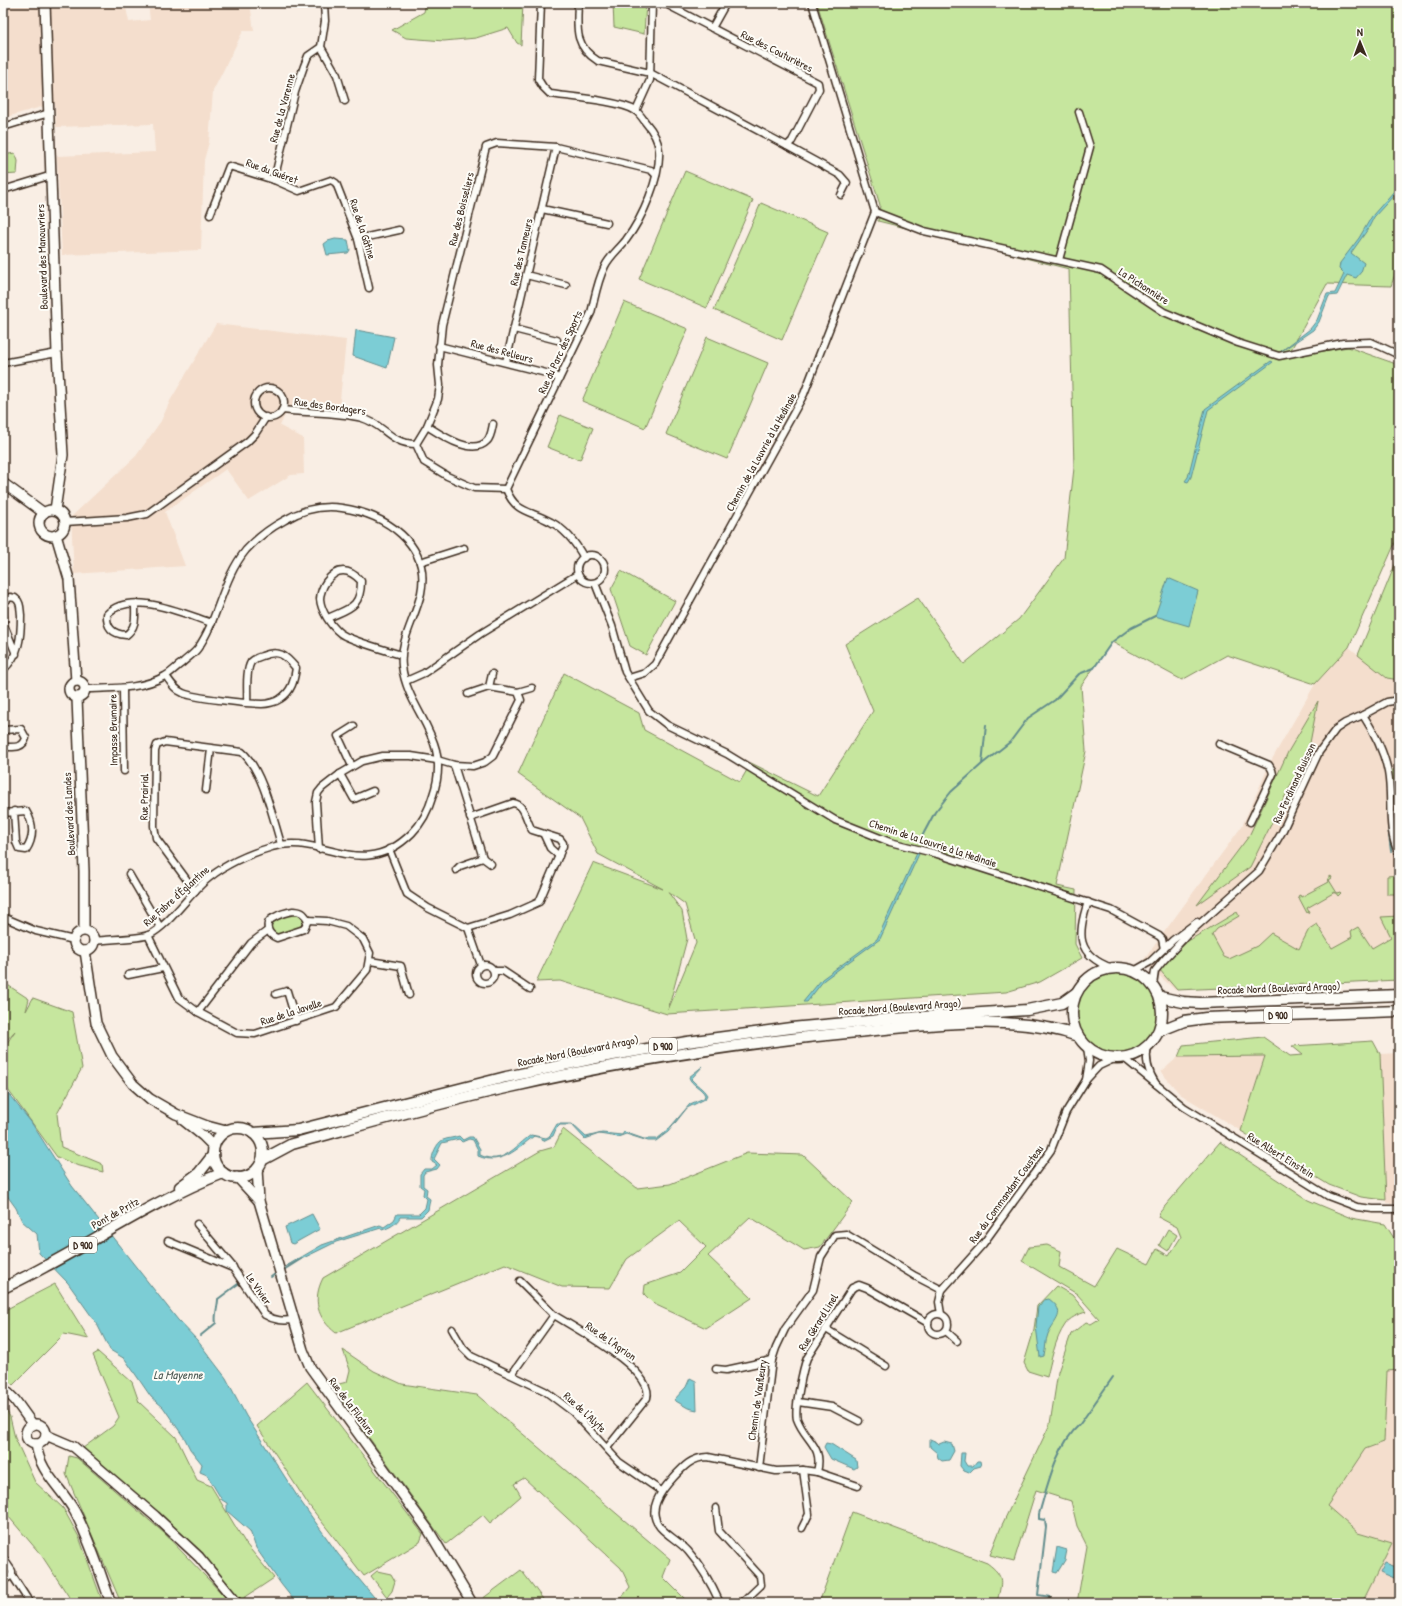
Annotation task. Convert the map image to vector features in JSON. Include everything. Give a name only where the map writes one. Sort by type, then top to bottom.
[{"type":"main road","points":[[1112,968],[1134,971],[1144,976],[1153,985],[1160,996],[1162,1014],[1159,1031],[1148,1046],[1133,1056],[1120,1058],[1101,1055],[1087,1047],[1078,1036],[1073,1022],[1072,1007],[1076,993],[1091,976],[1112,968]]},
{"type":"main road","name":"Rocade Nord (Boulevard Arago)","points":[[253,1133],[298,1130],[506,1077],[596,1058],[687,1042],[791,1028],[852,1022],[933,1015],[1027,1010],[1062,1003],[1076,993]]},
{"type":"main road","name":"Rocade Nord (Boulevard Arago)","points":[[1160,996],[1183,1002],[1200,1002],[1399,995]]},
{"type":"main road","name":"D 900","points":[[1159,1031],[1184,1020],[1206,1018],[1399,1011]]},
{"type":"main road","name":"Rocade Nord (Boulevard Arago)","points":[[259,1165],[292,1144],[487,1092],[598,1068],[690,1051],[791,1038],[944,1024],[1023,1024],[1043,1026],[1078,1036]]},
{"type":"main road","points":[[240,1128],[253,1133],[262,1145],[259,1165],[244,1177],[236,1178],[223,1173],[215,1162],[213,1151],[216,1141],[226,1131],[240,1128]]},
{"type":"main road","name":"Pont de Pritz","points":[[155,1205],[198,1173],[213,1151]]},
{"type":"main road","name":"Pont de Pritz","points":[[6,1286],[155,1205],[200,1182],[223,1173]]},
{"type":"street","name":"Boulevard des Manouvriers","points":[[45,3],[57,353],[63,454],[55,510]]},
{"type":"street","points":[[324,3],[325,21],[321,47],[337,75],[345,101]]},
{"type":"street","points":[[542,3],[538,79],[542,87],[550,94],[622,105],[636,111],[646,92],[650,80],[652,3]]},
{"type":"street","points":[[578,3],[577,33],[582,45],[591,56],[598,61],[650,73],[840,175],[847,183],[841,195]]},
{"type":"street","name":"Rue des Couturières","points":[[664,3],[818,83],[819,89],[792,141],[787,146]]},
{"type":"street","points":[[712,28],[726,3]]},
{"type":"street","points":[[812,3],[875,212]]},
{"type":"street","name":"Rue de la Varenne","points":[[274,180],[295,92],[304,66],[308,56],[321,47]]},
{"type":"street","name":"Rue du Parc des Sports","points":[[506,489],[591,313],[595,289],[604,267],[611,255],[626,240],[641,214],[654,185],[659,150],[657,140],[636,111]]},
{"type":"street","points":[[1059,260],[1090,147],[1079,112]]},
{"type":"street","points":[[3,127],[49,113]]},
{"type":"street","name":"Rue des Boisseliers","points":[[416,444],[427,426],[438,399],[440,385],[438,364],[442,324],[486,147],[497,143],[556,147],[651,170],[656,175]]},
{"type":"street","name":"Rue des Tanneurs","points":[[506,362],[556,147]]},
{"type":"street","name":"Rue du Guéret","points":[[210,215],[215,198],[229,166],[274,180],[299,191],[331,180]]},
{"type":"street","points":[[3,190],[52,175]]},
{"type":"street","name":"Rue de la Gâtine","points":[[331,180],[336,183],[358,239],[369,288]]},
{"type":"street","points":[[542,209],[607,223]]},
{"type":"street","name":"La Pichonnière","points":[[875,212],[924,231],[1101,270],[1164,312],[1238,343],[1279,356],[1343,343],[1371,342],[1399,355]]},
{"type":"street","name":"Chemin de la Louvrie à la Hedinaie","points":[[629,678],[645,673],[656,664],[804,394],[875,212]]},
{"type":"street","points":[[358,239],[399,230]]},
{"type":"street","points":[[526,275],[566,285]]},
{"type":"street","points":[[514,329],[558,340]]},
{"type":"street","name":"Rue des Relieurs","points":[[439,346],[554,375],[559,379]]},
{"type":"street","points":[[3,363],[57,353]]},
{"type":"street","points":[[265,389],[274,389],[282,396],[284,405],[282,410],[275,416],[266,417],[258,412],[254,404],[257,394],[265,389]]},
{"type":"street","name":"Rue des Bordagers","points":[[282,410],[361,418],[377,425],[400,442],[416,444]]},
{"type":"street","points":[[65,522],[127,518],[147,514],[247,442],[255,434],[266,417]]},
{"type":"street","points":[[427,426],[457,443],[470,446],[479,446],[487,442],[491,434],[493,424]]},
{"type":"street","points":[[416,444],[424,462],[447,476],[474,488],[506,489],[514,504],[551,522],[568,533],[584,558]]},
{"type":"street","points":[[3,483],[44,513]]},
{"type":"street","name":"Rue Fabre d'Églantine","points":[[85,689],[138,687],[166,676],[196,650],[212,623],[226,584],[246,551],[258,537],[302,512],[323,507],[341,507],[375,517],[399,530],[412,545],[420,562],[422,584],[421,595],[401,655],[402,670],[432,736],[438,760],[436,786],[429,808],[421,821],[407,837],[389,849],[367,856],[342,854],[298,844],[281,844],[230,864],[205,881],[160,927],[148,935],[95,941]]},
{"type":"street","points":[[55,510],[62,514],[65,522],[63,530],[56,535],[47,534],[41,529],[40,520],[44,513],[55,510]]},
{"type":"street","points":[[56,535],[69,579],[76,681]]},
{"type":"street","points":[[420,562],[464,548]]},
{"type":"street","points":[[596,557],[604,566],[604,574],[594,583],[587,582],[578,574],[579,563],[584,558],[596,557]]},
{"type":"street","points":[[328,618],[352,606],[359,600],[361,581],[353,573],[342,571],[332,573],[323,585],[320,598],[322,608],[328,618],[341,634],[401,655]]},
{"type":"street","points":[[406,681],[424,673],[480,634],[578,574]]},
{"type":"street","name":"Chemin de la Louvrie à la Hedinaie","points":[[594,583],[629,678],[649,711],[667,725],[727,754],[835,820],[890,842],[1111,910],[1153,932],[1162,939],[1164,949]]},
{"type":"street","points":[[3,592],[7,599]]},
{"type":"street","points":[[3,670],[16,654],[21,633],[20,604],[15,598],[7,599]]},
{"type":"street","points":[[7,599],[4,603],[4,625],[16,654]]},
{"type":"street","points":[[135,604],[134,626],[131,631],[126,635],[117,634],[110,630],[106,622],[107,614],[112,608],[123,603],[150,604],[212,623]]},
{"type":"street","points":[[166,676],[175,688],[184,694],[247,703],[264,704],[279,700],[290,690],[294,680],[296,668],[288,658],[278,652],[257,657],[252,662],[249,671],[247,703]]},
{"type":"street","points":[[489,688],[492,674]]},
{"type":"street","points":[[76,681],[83,684],[85,689],[82,696],[77,698],[70,694],[68,690],[71,683],[76,681]]},
{"type":"street","name":"Impasse Brumaire","points":[[123,688],[124,771]]},
{"type":"street","points":[[468,694],[489,688],[518,692],[532,688]]},
{"type":"street","points":[[319,849],[316,802],[318,794],[322,788],[352,766],[383,756],[410,756],[438,760],[454,765],[472,766],[485,762],[493,756],[521,700],[518,692]]},
{"type":"street","name":"Boulevard des Landes","points":[[77,698],[84,871],[84,930]]},
{"type":"street","name":"Rue Ferdinand Buisson","points":[[1153,985],[1155,971],[1187,935],[1259,871],[1273,850],[1326,740],[1344,722],[1363,715],[1387,702],[1399,700]]},
{"type":"street","points":[[1363,715],[1375,736],[1388,772],[1393,839],[1399,854]]},
{"type":"street","points":[[352,766],[338,736],[354,726]]},
{"type":"street","points":[[3,730],[21,729],[26,738],[25,744],[22,746],[3,748]]},
{"type":"street","name":"Rue Prairial","points":[[195,891],[156,838],[154,826],[155,751],[157,745],[165,742],[242,752],[248,758],[264,790],[281,844]]},
{"type":"street","points":[[1219,744],[1268,765],[1272,770],[1273,774],[1250,822]]},
{"type":"street","points":[[206,790],[210,749]]},
{"type":"street","points":[[454,765],[482,858],[491,864]]},
{"type":"street","points":[[340,774],[354,799],[374,791]]},
{"type":"street","points":[[389,849],[407,894],[428,908],[468,928],[510,915],[539,902],[564,846],[563,842],[560,839],[532,830],[521,807],[517,804],[513,803],[470,818]]},
{"type":"street","points":[[3,813],[14,811],[26,811],[31,818],[32,840],[26,850],[19,849],[16,842],[14,811]]},
{"type":"street","points":[[544,835],[550,848],[559,856]]},
{"type":"street","points":[[456,870],[460,866],[482,858]]},
{"type":"street","points":[[129,874],[160,927]]},
{"type":"street","name":"Rue Ferdinand Buisson","points":[[1134,971],[1150,962],[1227,899]]},
{"type":"street","points":[[1088,902],[1082,927],[1083,944],[1091,958],[1112,968]]},
{"type":"street","points":[[198,1012],[251,943],[267,931],[267,926],[273,917],[288,912],[300,911],[308,920],[327,921],[346,926],[363,939],[370,953],[370,961],[401,966],[409,995]]},
{"type":"street","points":[[3,917],[26,927],[74,940]]},
{"type":"street","points":[[267,931],[277,938],[304,929],[308,920]]},
{"type":"street","points":[[468,928],[481,965]]},
{"type":"street","points":[[84,930],[90,932],[95,941],[93,946],[85,951],[78,949],[74,940],[76,934],[84,930]]},
{"type":"street","name":"Rue de la Javelle","points":[[148,935],[178,998],[198,1012],[237,1033],[254,1034],[336,1007],[367,970],[370,961]]},
{"type":"street","points":[[85,951],[96,1023],[112,1056],[133,1084],[150,1099],[176,1114],[206,1126],[226,1131]]},
{"type":"street","points":[[481,965],[489,965],[495,972]]},
{"type":"street","points":[[481,965],[476,973],[478,979],[483,983],[492,980],[495,972]]},
{"type":"street","points":[[128,975],[163,968]]},
{"type":"street","points":[[495,972],[503,971],[530,988]]},
{"type":"street","points":[[276,994],[288,991],[296,1021]]},
{"type":"street","name":"Rue Albert Einstein","points":[[1148,1046],[1146,1057],[1150,1073],[1155,1083],[1163,1091]]},
{"type":"street","name":"Rue du Commandant Cousteau","points":[[1086,1080],[1089,1061],[1087,1047]]},
{"type":"street","name":"Rue Albert Einstein","points":[[1120,1058],[1134,1065],[1163,1091],[1184,1107],[1328,1196],[1357,1207],[1373,1209],[1399,1209]]},
{"type":"street","name":"Rue du Commandant Cousteau","points":[[942,1290],[983,1244],[1051,1150],[1066,1112],[1086,1080],[1099,1066],[1120,1058]]},
{"type":"street","points":[[176,1114],[203,1136],[213,1151]]},
{"type":"street","name":"Rue de la Filature","points":[[259,1165],[259,1201],[303,1350],[316,1377],[429,1531],[472,1603]]},
{"type":"street","name":"Rue de la Filature","points":[[236,1178],[259,1201]]},
{"type":"street","name":"Le Vivier","points":[[197,1224],[233,1268],[265,1315],[282,1322],[294,1320]]},
{"type":"street","name":"Chemin de Vaufleury","points":[[759,1468],[772,1360],[785,1329],[812,1290],[821,1257],[835,1235],[846,1234],[915,1276],[942,1290]]},
{"type":"street","name":"Le Vivier","points":[[168,1240],[233,1268]]},
{"type":"street","name":"Rue de l'Agrion","points":[[520,1281],[554,1315],[619,1356],[635,1370],[647,1385],[647,1398],[607,1448]]},
{"type":"street","name":"Rue Gérard Linel","points":[[818,1472],[820,1461],[818,1452],[797,1420],[803,1368],[807,1358],[852,1288],[859,1285],[867,1288],[928,1323]]},
{"type":"street","points":[[941,1314],[934,1315],[928,1323],[929,1330],[934,1334],[942,1334],[946,1331],[948,1321],[941,1314],[939,1302],[942,1290]]},
{"type":"street","points":[[512,1374],[554,1315]]},
{"type":"street","points":[[826,1329],[886,1366]]},
{"type":"street","name":"Rue de l'Alyte","points":[[452,1330],[463,1348],[471,1356],[512,1374],[545,1391],[573,1412],[619,1462],[661,1491]]},
{"type":"street","points":[[946,1331],[957,1341]]},
{"type":"street","points":[[716,1369],[726,1370],[772,1360]]},
{"type":"street","points":[[3,1388],[15,1400],[33,1425],[42,1427],[46,1435],[74,1448],[154,1516],[199,1557],[237,1603]]},
{"type":"street","points":[[798,1402],[832,1407],[859,1421]]},
{"type":"street","points":[[33,1425],[28,1430],[27,1436],[30,1442],[36,1444],[44,1441],[46,1435]]},
{"type":"street","points":[[36,1444],[38,1459],[44,1470],[75,1512],[111,1603]]},
{"type":"street","points":[[720,1603],[708,1577],[688,1550],[659,1526],[655,1515],[655,1503],[661,1491],[684,1465],[698,1457],[723,1459],[759,1468],[818,1472],[858,1486]]},
{"type":"street","points":[[802,1528],[809,1514],[803,1470]]},
{"type":"street","points":[[716,1508],[719,1531],[760,1576],[761,1585],[742,1603]]},
{"type":"street","points":[[3,1558],[30,1603]]},
{"type":"street","points":[[3,1581],[12,1575]]},
{"type":"shaded area","points":[[3,3],[125,3],[129,22],[150,20],[148,3],[250,3],[254,31],[243,31],[213,91],[209,142],[204,160],[201,250],[62,255],[57,156],[155,152],[153,124],[56,127],[55,103],[3,118]]},
{"type":"shaded area","points":[[216,324],[346,340],[339,410],[289,406],[280,426],[303,438],[304,474],[291,475],[249,501],[226,469],[165,512],[185,566],[74,574],[71,517],[136,456],[161,421],[170,401]]},
{"type":"shaded area","points":[[1349,647],[1387,678],[1399,680],[1399,980],[1175,990],[1143,961],[1242,826],[1271,761],[1315,684]]},
{"type":"shaded area","points":[[1399,1053],[1399,1203],[1386,1203],[1380,1054]]},
{"type":"shaded area","points":[[1265,1056],[1241,1131],[1180,1094],[1161,1072],[1178,1057]]},
{"type":"shaded area","points":[[1399,1370],[1399,1603],[1362,1603],[1392,1543],[1358,1533],[1326,1506],[1365,1449],[1384,1442],[1387,1371]]},
{"type":"green space","points":[[443,3],[523,3],[521,45],[517,43],[508,28],[476,38],[444,41],[406,38],[392,30],[424,12],[425,7]]},
{"type":"green space","points":[[613,3],[646,3],[644,34],[614,27]]},
{"type":"green space","points":[[817,3],[1399,3],[1399,262],[1391,286],[1327,284],[1287,357],[1348,347],[1399,365],[1399,534],[1349,647],[1315,684],[1227,655],[1182,680],[1112,642],[1081,686],[1086,751],[1057,886],[1076,890],[1075,944],[1082,958],[1040,982],[1006,992],[667,1014],[560,981],[536,982],[593,863],[663,889],[598,854],[580,818],[518,774],[564,673],[639,713],[644,730],[740,782],[751,763],[818,796],[873,711],[845,644],[918,598],[964,664],[1019,619],[1064,558],[1074,468],[1069,269],[878,221],[880,205]],"holes":[[[668,892],[685,904],[696,943],[668,1010],[687,939],[682,911]]]},
{"type":"green space","points":[[15,153],[18,161],[17,174],[3,175],[3,155]]},
{"type":"green space","points":[[685,171],[753,200],[707,308],[639,279]]},
{"type":"green space","points":[[761,203],[828,232],[782,340],[714,310]]},
{"type":"green space","points":[[624,302],[688,329],[645,428],[582,401]]},
{"type":"green space","points":[[707,337],[768,363],[727,459],[666,434]]},
{"type":"green space","points":[[560,415],[593,428],[580,460],[547,447]]},
{"type":"green space","points":[[1399,555],[1399,680],[1387,678],[1358,655]]},
{"type":"green space","points":[[621,571],[675,601],[646,655],[630,646],[611,589]]},
{"type":"green space","points":[[1318,701],[1309,748],[1250,867],[1197,905],[1249,836],[1288,752]]},
{"type":"green space","points":[[1391,770],[1399,770],[1399,798],[1393,798]]},
{"type":"green space","points":[[1399,875],[1399,894],[1387,894],[1387,876]]},
{"type":"green space","points":[[1331,876],[1332,878],[1329,880],[1337,893],[1341,893],[1338,896],[1335,892],[1307,908],[1309,912],[1307,913],[1298,896],[1300,895],[1301,897],[1329,882],[1328,878]]},
{"type":"green space","points":[[1237,912],[1239,916],[1217,929],[1212,935],[1224,957],[1229,959],[1257,946],[1271,933],[1299,949],[1309,929],[1317,924],[1332,948],[1352,937],[1351,931],[1358,927],[1372,948],[1391,937],[1381,917],[1399,916],[1399,980],[1177,990],[1159,969],[1188,941]]},
{"type":"green space","points":[[295,913],[302,915],[304,920],[299,929],[277,936],[270,930],[273,919]]},
{"type":"green space","points":[[1117,973],[1132,976],[1145,985],[1154,998],[1157,1013],[1154,1028],[1145,1041],[1132,1050],[1117,1053],[1102,1050],[1089,1041],[1080,1028],[1077,1013],[1080,998],[1089,985],[1102,976]]},
{"type":"green space","points":[[3,982],[29,999],[26,1011],[33,998],[72,1012],[82,1068],[57,1114],[61,1147],[102,1164],[103,1172],[76,1165],[57,1157],[3,1083],[3,1049],[15,1031],[3,1044]]},
{"type":"green space","points":[[1263,1037],[1290,1056],[1303,1055],[1292,1046],[1373,1041],[1380,1054],[1386,1200],[1361,1197],[1329,1185],[1241,1131],[1265,1056],[1178,1057],[1183,1045]]},
{"type":"green space","points":[[563,1129],[637,1188],[670,1184],[747,1153],[803,1155],[853,1202],[820,1247],[804,1250],[750,1217],[708,1256],[752,1298],[706,1328],[654,1304],[644,1294],[645,1285],[680,1273],[706,1247],[679,1221],[627,1259],[610,1288],[562,1287],[505,1264],[336,1333],[324,1321],[318,1308],[317,1301],[323,1278],[540,1151],[554,1147]]},
{"type":"green space","points":[[1220,1142],[1308,1200],[1351,1218],[1385,1224],[1399,1246],[1399,1370],[1387,1371],[1384,1442],[1365,1449],[1327,1506],[1358,1533],[1392,1543],[1362,1603],[1077,1603],[1087,1546],[1077,1526],[1071,1501],[1036,1490],[1014,1561],[990,1555],[1001,1527],[1050,1424],[1058,1372],[1071,1334],[1086,1322],[1091,1324],[1099,1319],[1077,1294],[1022,1261],[1029,1247],[1047,1245],[1061,1251],[1059,1267],[1094,1286],[1117,1249],[1149,1264],[1157,1249],[1169,1256],[1181,1237],[1177,1227],[1158,1217],[1160,1212]]},
{"type":"green space","points":[[1168,1229],[1177,1235],[1168,1251],[1159,1245]]},
{"type":"green space","points":[[55,1284],[89,1339],[64,1334],[13,1385],[3,1376],[3,1311]]},
{"type":"green space","points":[[1056,1286],[1072,1295],[1086,1312],[1072,1318],[1062,1331],[1054,1350],[1047,1377],[1028,1371],[1024,1363],[1034,1330],[1037,1306]]},
{"type":"green space","points":[[343,1350],[374,1371],[402,1384],[477,1395],[670,1559],[663,1577],[689,1603],[612,1603],[622,1597],[630,1587],[621,1568],[524,1478],[514,1484],[521,1496],[490,1523],[483,1515],[446,1544],[338,1395],[335,1385],[347,1382],[350,1370]]},
{"type":"green space","points":[[98,1352],[132,1382],[139,1402],[176,1437],[197,1480],[211,1486],[246,1544],[274,1578],[241,1600],[205,1557],[83,1448],[113,1426],[119,1417],[93,1355]]},
{"type":"green space","points":[[307,1382],[423,1534],[420,1542],[364,1576],[308,1504],[257,1426]]},
{"type":"green space","points":[[3,1404],[10,1417],[15,1438],[35,1482],[63,1508],[79,1537],[103,1603],[73,1603],[42,1556],[3,1510]]},
{"type":"green space","points":[[69,1456],[77,1458],[164,1533],[227,1599],[224,1603],[121,1603],[66,1474]]},
{"type":"green space","points":[[852,1512],[987,1563],[997,1572],[1001,1580],[997,1603],[819,1603]]},
{"type":"green space","points":[[521,1570],[546,1603],[478,1603],[478,1602]]},
{"type":"green space","points":[[377,1571],[391,1574],[395,1581],[392,1591],[387,1597],[371,1576]]},
{"type":"water","points":[[1399,189],[1399,192],[1396,193],[1374,217],[1368,229],[1351,253],[1364,263],[1361,272],[1356,278],[1347,275],[1337,295],[1329,296],[1319,322],[1313,330],[1280,352],[1310,329],[1317,320],[1327,294],[1335,293],[1344,274],[1339,269],[1340,263],[1359,238],[1372,216],[1395,190]]},
{"type":"water","points":[[335,239],[348,240],[350,250],[348,253],[327,255],[324,244]]},
{"type":"water","points":[[356,330],[394,337],[387,368],[353,356]]},
{"type":"water","points":[[1271,361],[1273,362],[1208,410],[1191,477],[1188,482],[1185,481],[1188,477],[1205,409]]},
{"type":"water","points":[[1168,578],[1198,591],[1189,626],[1155,616]]},
{"type":"water","points":[[917,853],[919,854],[880,939],[824,980],[807,1002],[803,1002],[822,979],[877,939]]},
{"type":"water","points":[[703,1066],[691,1079],[707,1095],[705,1099],[687,1108],[668,1132],[656,1141],[648,1141],[626,1134],[618,1137],[599,1134],[585,1139],[572,1125],[560,1125],[556,1129],[553,1136],[543,1141],[541,1138],[534,1136],[515,1151],[508,1155],[494,1159],[486,1159],[478,1156],[478,1150],[473,1140],[469,1139],[462,1142],[459,1139],[442,1143],[434,1159],[440,1165],[437,1169],[425,1172],[423,1175],[423,1186],[427,1189],[426,1196],[430,1199],[428,1210],[421,1217],[400,1217],[395,1224],[387,1228],[382,1230],[381,1228],[336,1242],[281,1269],[322,1245],[380,1225],[384,1227],[394,1220],[397,1214],[419,1214],[425,1208],[427,1199],[423,1195],[424,1189],[420,1186],[420,1174],[424,1169],[432,1169],[437,1165],[432,1162],[432,1156],[437,1146],[443,1140],[459,1136],[463,1140],[473,1137],[480,1149],[480,1155],[488,1158],[495,1158],[508,1153],[531,1135],[546,1138],[550,1136],[557,1124],[572,1124],[586,1137],[602,1133],[622,1135],[624,1132],[644,1139],[657,1139],[667,1131],[690,1104],[704,1098],[705,1095],[703,1092],[690,1080],[689,1077]]},
{"type":"water","name":"La Mayenne","points":[[3,1087],[31,1122],[72,1186],[226,1378],[246,1416],[299,1499],[338,1554],[379,1603],[296,1603],[256,1548],[250,1531],[227,1511],[227,1503],[222,1500],[207,1475],[200,1472],[202,1464],[190,1449],[185,1439],[163,1407],[151,1397],[125,1359],[110,1350],[97,1324],[68,1283],[39,1253],[37,1234],[22,1221],[16,1208],[3,1190]]},
{"type":"water","points":[[312,1214],[320,1229],[293,1244],[290,1243],[285,1227]]},
{"type":"water","points":[[1049,1299],[1058,1308],[1059,1313],[1047,1337],[1044,1356],[1040,1357],[1036,1326],[1038,1307],[1044,1300]]},
{"type":"water","points":[[690,1378],[696,1381],[697,1410],[688,1408],[674,1400],[686,1387]]},
{"type":"water","points":[[930,1439],[939,1444],[944,1442],[952,1444],[954,1451],[949,1460],[942,1461],[938,1458],[937,1453],[930,1447]]},
{"type":"water","points":[[826,1443],[831,1444],[856,1460],[857,1467],[854,1469],[831,1459],[824,1447]]},
{"type":"water","points":[[961,1453],[965,1453],[964,1461],[967,1466],[973,1466],[977,1461],[980,1461],[981,1466],[974,1468],[969,1473],[964,1471],[960,1466]]},
{"type":"water","points":[[1057,1547],[1067,1550],[1065,1560],[1057,1573],[1053,1572]]},
{"type":"water","points":[[1385,1563],[1399,1568],[1399,1581],[1380,1573]]},
{"type":"waterway","points":[[982,764],[1010,742],[1028,718],[1055,700],[1079,674],[1094,668],[1112,642],[1131,628],[1155,616]]},
{"type":"waterway","points":[[919,842],[935,812],[951,792],[982,764],[986,725]]},
{"type":"waterway","points":[[1398,826],[1399,837]]},
{"type":"waterway","points":[[1388,827],[1391,851]]},
{"type":"waterway","points":[[282,1271],[301,1259]]},
{"type":"waterway","points":[[271,1277],[275,1274]]},
{"type":"waterway","points":[[200,1336],[216,1323],[215,1317],[218,1299],[238,1284]]},
{"type":"waterway","points":[[1049,1603],[1050,1597],[1038,1595],[1046,1527],[1045,1520],[1039,1519],[1039,1514],[1059,1454],[1072,1433],[1113,1377]]}]
